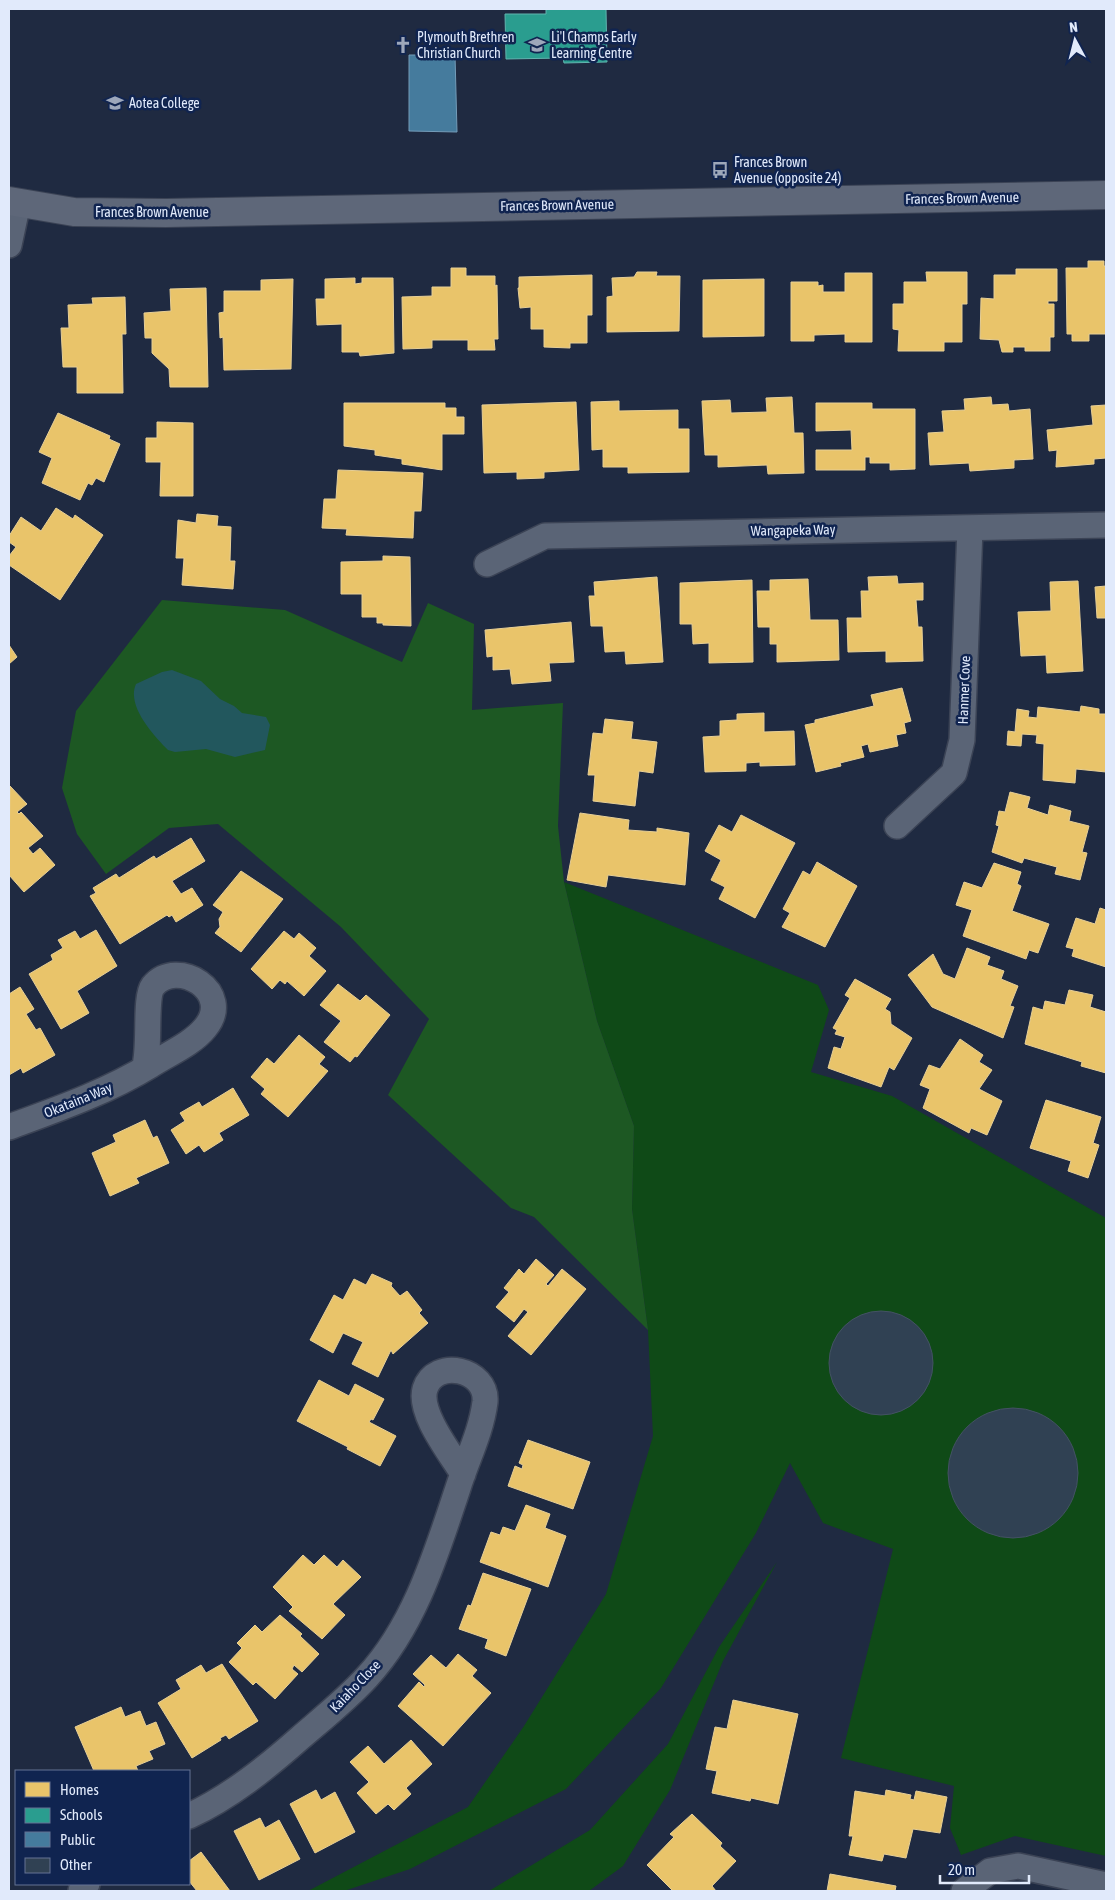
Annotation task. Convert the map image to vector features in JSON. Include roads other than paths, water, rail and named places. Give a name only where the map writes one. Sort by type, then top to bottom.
[{"type":"street","name":"Frances Brown Avenue","points":[[14,202],[74,212],[166,213],[1106,195]]},
{"type":"street","points":[[9,246],[14,202]]},
{"type":"street","name":"Wangapeka Way","points":[[487,564],[546,536],[1106,525]]},
{"type":"street","name":"Hanmer Cove","points":[[897,826],[954,773],[962,740],[970,528]]},
{"type":"street","name":"Okataina Way","points":[[9,1127],[68,1106],[123,1082],[144,1069]]},
{"type":"street","name":"Kaiaho Close","points":[[190,1815],[234,1790],[271,1764],[367,1677],[386,1653],[416,1601],[431,1567],[463,1474]]},
{"type":"street","points":[[964,1891],[990,1871],[1018,1866],[1106,1885]]},
{"type":"place","name":"Plymouth Brethren Christian Church","points":[[403,45]]},
{"type":"place","name":"Li'l Champs Early Learning Centre","points":[[537,45]]},
{"type":"place","name":"Aotea College","points":[[115,103]]},
{"type":"place","name":"Frances Brown Avenue (opposite 24)","points":[[720,170]]}]
